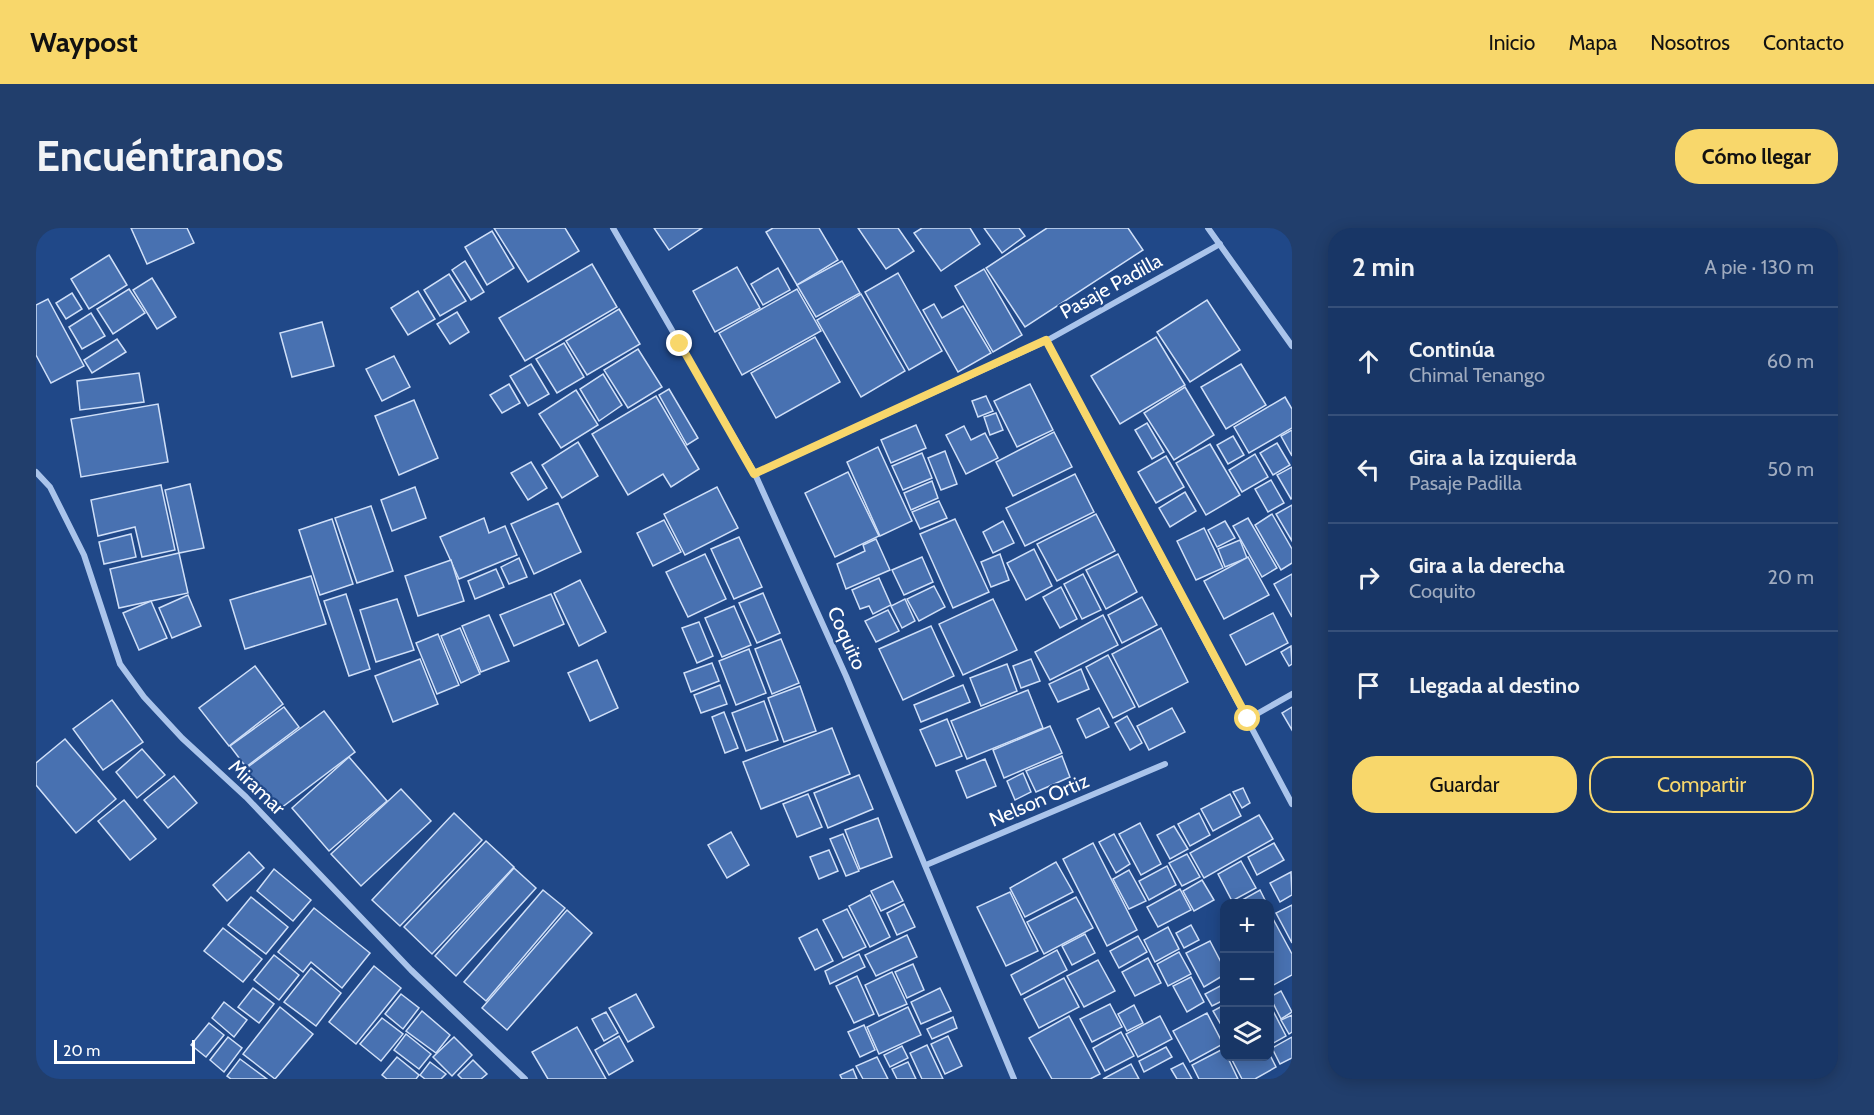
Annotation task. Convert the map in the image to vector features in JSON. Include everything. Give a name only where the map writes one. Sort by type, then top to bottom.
[{"type":"street","name":"Coquito","points":[[613,228],[754,474],[846,676],[1014,1079]]},
{"type":"street","points":[[1208,228],[1292,346]]},
{"type":"street","name":"Pasaje Padilla","points":[[754,474],[1046,340],[1220,244]]},
{"type":"street","points":[[1046,340],[1292,804]]},
{"type":"street","name":"Miramar","points":[[36,472],[50,487],[84,555],[120,664],[144,697],[182,738],[246,797],[411,970],[525,1079]]},
{"type":"street","points":[[1248,719],[1292,694]]},
{"type":"street","name":"Nelson Ortiz","points":[[926,865],[1165,764]]},
{"type":"building","points":[[131,228],[187,228],[194,243],[147,264]]},
{"type":"building","points":[[494,228],[565,228],[579,251],[528,282]]},
{"type":"building","points":[[654,228],[702,228],[669,250]]},
{"type":"building","points":[[773,228],[819,228],[838,260],[797,285],[766,232]]},
{"type":"building","points":[[858,228],[898,228],[914,251],[886,269]]},
{"type":"building","points":[[922,228],[970,228],[980,244],[941,271],[914,233]]},
{"type":"building","points":[[984,228],[1019,228],[1025,236],[1002,253]]},
{"type":"building","points":[[1047,228],[1128,228],[1143,250],[1025,327],[986,268]]},
{"type":"building","points":[[492,231],[514,268],[487,285],[465,247]]},
{"type":"building","points":[[109,255],[127,285],[89,309],[71,279]]},
{"type":"building","points":[[465,261],[484,292],[471,300],[452,270]]},
{"type":"building","points":[[842,261],[860,293],[816,317],[797,285]]},
{"type":"building","points":[[592,264],[617,307],[525,361],[499,318]]},
{"type":"building","points":[[737,267],[760,308],[715,332],[693,291]]},
{"type":"building","points":[[778,268],[790,290],[763,305],[751,284]]},
{"type":"building","points":[[984,269],[1022,335],[993,352],[955,286]]},
{"type":"building","points":[[898,273],[942,351],[909,370],[865,292]]},
{"type":"building","points":[[449,274],[466,301],[440,316],[424,290]]},
{"type":"building","points":[[152,278],[176,317],[157,329],[133,290]]},
{"type":"building","points":[[129,289],[145,313],[113,334],[97,309]]},
{"type":"building","points":[[797,289],[821,331],[742,375],[719,333]]},
{"type":"building","points":[[418,291],[435,319],[408,335],[391,308]]},
{"type":"building","points":[[72,293],[82,309],[66,319],[56,303]]},
{"type":"building","points":[[861,294],[905,371],[861,397],[817,320]]},
{"type":"building","points":[[48,299],[84,366],[51,383],[36,355],[36,305]]},
{"type":"building","points":[[1207,300],[1240,350],[1190,382],[1157,332]]},
{"type":"building","points":[[934,304],[942,318],[963,306],[991,353],[958,372],[923,310]]},
{"type":"building","points":[[619,309],[640,344],[587,375],[566,341]]},
{"type":"building","points":[[457,312],[469,332],[450,344],[437,324]]},
{"type":"building","points":[[91,313],[105,336],[82,349],[69,327]]},
{"type":"building","points":[[322,322],[334,366],[292,377],[280,333]]},
{"type":"building","points":[[815,337],[840,382],[776,418],[751,373]]},
{"type":"building","points":[[1156,337],[1185,385],[1120,424],[1091,376]]},
{"type":"building","points":[[117,339],[126,352],[92,373],[84,360]]},
{"type":"building","points":[[564,343],[584,377],[557,393],[536,359]]},
{"type":"building","points":[[638,349],[662,387],[628,408],[604,370]]},
{"type":"building","points":[[394,356],[410,387],[382,401],[366,369]]},
{"type":"building","points":[[531,364],[549,394],[528,406],[510,376]]},
{"type":"building","points":[[1241,364],[1266,405],[1226,429],[1201,387]]},
{"type":"building","points":[[139,373],[144,402],[80,410],[77,381]]},
{"type":"building","points":[[603,374],[622,405],[599,421],[580,389]]},
{"type":"building","points":[[509,384],[520,403],[502,413],[490,395]]},
{"type":"building","points":[[1030,384],[1053,430],[1017,447],[994,401]]},
{"type":"building","points":[[1185,387],[1214,435],[1174,460],[1144,413]]},
{"type":"building","points":[[669,389],[698,438],[687,445],[659,395]]},
{"type":"building","points":[[576,390],[598,425],[561,448],[539,414]]},
{"type":"building","points":[[656,396],[699,469],[671,487],[663,474],[628,495],[592,434]]},
{"type":"building","points":[[986,396],[993,411],[978,417],[972,401]]},
{"type":"building","points":[[1285,397],[1292,409],[1292,428],[1249,453],[1234,427]]},
{"type":"building","points":[[414,400],[438,458],[399,475],[375,416]]},
{"type":"building","points":[[158,404],[168,462],[81,477],[71,419]]},
{"type":"building","points":[[996,413],[1003,430],[990,435],[984,417]]},
{"type":"building","points":[[1147,423],[1164,452],[1152,459],[1135,430]]},
{"type":"building","points":[[916,425],[926,448],[891,463],[881,440]]},
{"type":"building","points":[[964,426],[971,440],[985,433],[998,458],[966,474],[946,435]]},
{"type":"building","points":[[1292,430],[1292,456],[1281,436]]},
{"type":"building","points":[[1054,432],[1072,467],[1013,496],[996,462]]},
{"type":"building","points":[[1233,436],[1244,455],[1228,464],[1217,445]]},
{"type":"building","points":[[578,442],[598,476],[562,498],[542,465]]},
{"type":"building","points":[[1277,443],[1290,465],[1273,475],[1260,453]]},
{"type":"building","points":[[1210,444],[1240,495],[1206,515],[1176,463]]},
{"type":"building","points":[[878,447],[912,521],[880,536],[847,462]]},
{"type":"building","points":[[945,451],[957,484],[941,490],[928,458]]},
{"type":"building","points":[[922,453],[932,478],[903,490],[892,466]]},
{"type":"building","points":[[1255,454],[1268,477],[1242,492],[1229,470]]},
{"type":"building","points":[[1166,456],[1184,487],[1156,503],[1138,472]]},
{"type":"building","points":[[531,462],[547,488],[528,500],[511,473]]},
{"type":"building","points":[[1292,467],[1292,498],[1291,499],[1277,475]]},
{"type":"building","points":[[848,472],[879,536],[835,557],[805,493]]},
{"type":"building","points":[[1075,474],[1094,512],[1025,546],[1006,508]]},
{"type":"building","points":[[1271,480],[1284,503],[1268,512],[1255,489]]},
{"type":"building","points":[[932,481],[938,498],[911,510],[904,493]]},
{"type":"building","points":[[190,484],[204,548],[179,553],[165,490]]},
{"type":"building","points":[[161,485],[175,550],[142,557],[135,527],[98,536],[91,500]]},
{"type":"building","points":[[415,487],[426,518],[392,531],[381,500]]},
{"type":"building","points":[[717,487],[738,528],[685,555],[664,514]]},
{"type":"building","points":[[1185,492],[1196,511],[1170,527],[1159,508]]},
{"type":"building","points":[[939,501],[947,518],[920,529],[912,512]]},
{"type":"building","points":[[558,503],[581,552],[534,574],[511,524]]},
{"type":"building","points":[[1292,505],[1292,541],[1276,514]]},
{"type":"building","points":[[371,506],[393,571],[357,583],[335,518]]},
{"type":"building","points":[[1096,514],[1115,551],[1057,581],[1037,544]]},
{"type":"building","points":[[1272,514],[1292,549],[1292,563],[1281,570],[1255,525]]},
{"type":"building","points":[[484,518],[489,533],[505,526],[517,555],[459,579],[440,537]]},
{"type":"building","points":[[1248,518],[1277,568],[1262,577],[1233,526]]},
{"type":"building","points":[[332,519],[353,584],[320,595],[299,530]]},
{"type":"building","points":[[955,519],[989,592],[953,608],[920,534]]},
{"type":"building","points":[[664,520],[681,552],[653,566],[637,533]]},
{"type":"building","points":[[1003,521],[1014,543],[993,553],[983,532]]},
{"type":"building","points":[[1225,521],[1235,538],[1217,547],[1208,530]]},
{"type":"building","points":[[1204,528],[1223,568],[1196,580],[1177,541]]},
{"type":"building","points":[[131,534],[136,557],[104,564],[99,542]]},
{"type":"building","points":[[739,537],[762,587],[734,599],[711,549]]},
{"type":"building","points":[[876,539],[890,570],[846,589],[837,564],[865,551],[863,545]]},
{"type":"building","points":[[1240,540],[1247,558],[1225,567],[1218,549]]},
{"type":"building","points":[[1034,549],[1052,586],[1026,600],[1007,563]]},
{"type":"building","points":[[179,553],[188,593],[119,608],[110,569]]},
{"type":"building","points":[[705,554],[726,599],[688,617],[666,572]]},
{"type":"building","points":[[1000,554],[1009,580],[991,587],[981,562]]},
{"type":"building","points":[[1118,554],[1137,592],[1106,609],[1086,570]]},
{"type":"building","points":[[922,557],[933,582],[904,595],[892,570]]},
{"type":"building","points":[[1248,557],[1269,595],[1224,619],[1204,581]]},
{"type":"building","points":[[519,558],[527,577],[509,584],[501,567]]},
{"type":"building","points":[[451,560],[464,601],[418,616],[405,576]]},
{"type":"building","points":[[496,569],[504,587],[475,599],[468,581]]},
{"type":"building","points":[[1083,574],[1101,610],[1082,619],[1064,584]]},
{"type":"building","points":[[1292,574],[1292,617],[1274,584]]},
{"type":"building","points":[[311,576],[326,624],[245,649],[230,600]]},
{"type":"building","points":[[879,578],[891,605],[873,614],[869,606],[860,609],[852,590]]},
{"type":"building","points":[[580,580],[606,632],[579,646],[554,593]]},
{"type":"building","points":[[934,586],[945,607],[919,621],[907,599]]},
{"type":"building","points":[[1061,587],[1077,619],[1060,628],[1043,597]]},
{"type":"building","points":[[763,593],[780,633],[757,643],[739,603]]},
{"type":"building","points":[[346,594],[370,669],[349,676],[324,601]]},
{"type":"building","points":[[551,594],[564,624],[514,646],[500,615]]},
{"type":"building","points":[[188,595],[201,626],[172,638],[159,608]]},
{"type":"building","points":[[1142,597],[1157,625],[1122,643],[1108,615]]},
{"type":"building","points":[[397,599],[414,650],[376,662],[360,610]]},
{"type":"building","points":[[905,599],[915,621],[902,628],[891,606]]},
{"type":"building","points":[[993,599],[1017,650],[963,675],[939,624]]},
{"type":"building","points":[[151,601],[167,638],[139,650],[123,613]]},
{"type":"building","points":[[734,606],[751,645],[722,657],[705,618]]},
{"type":"building","points":[[888,610],[899,631],[876,642],[865,621]]},
{"type":"building","points":[[1273,613],[1288,643],[1246,665],[1230,635]]},
{"type":"building","points":[[489,615],[509,661],[481,672],[462,626]]},
{"type":"building","points":[[1103,615],[1118,645],[1050,680],[1035,652]]},
{"type":"building","points":[[699,622],[713,656],[697,663],[682,628]]},
{"type":"building","points":[[931,626],[954,676],[903,700],[879,649]]},
{"type":"building","points":[[460,628],[480,674],[461,683],[441,636]]},
{"type":"building","points":[[1161,628],[1188,682],[1139,707],[1112,654]]},
{"type":"building","points":[[438,634],[459,685],[437,694],[416,643]]},
{"type":"building","points":[[781,639],[799,683],[772,694],[755,649]]},
{"type":"building","points":[[1291,646],[1292,664],[1289,666],[1281,652]]},
{"type":"building","points":[[749,649],[766,693],[736,705],[719,661]]},
{"type":"building","points":[[1108,655],[1135,707],[1113,718],[1086,667]]},
{"type":"building","points":[[420,659],[438,704],[393,722],[375,676]]},
{"type":"building","points":[[1031,659],[1040,681],[1021,688],[1013,666]]},
{"type":"building","points":[[597,660],[618,708],[590,721],[568,673]]},
{"type":"building","points":[[712,663],[719,681],[691,692],[684,673]]},
{"type":"building","points":[[1007,664],[1017,691],[981,706],[970,678]]},
{"type":"building","points":[[255,666],[283,704],[229,746],[199,708]]},
{"type":"building","points":[[1081,669],[1089,689],[1058,702],[1049,684]]},
{"type":"building","points":[[720,685],[727,704],[701,713],[694,695]]},
{"type":"building","points":[[963,685],[970,702],[921,722],[914,705]]},
{"type":"building","points":[[800,686],[816,731],[784,742],[768,698]]},
{"type":"building","points":[[1028,690],[1043,728],[967,759],[951,721]]},
{"type":"building","points":[[112,700],[143,742],[103,770],[73,729]]},
{"type":"building","points":[[764,701],[778,740],[746,751],[732,713]]},
{"type":"building","points":[[284,707],[299,727],[246,767],[230,746]]},
{"type":"building","points":[[1292,707],[1292,730],[1282,713]]},
{"type":"building","points":[[1099,708],[1109,727],[1086,738],[1077,719]]},
{"type":"building","points":[[1172,708],[1185,732],[1149,750],[1137,726]]},
{"type":"building","points":[[324,711],[355,752],[277,811],[245,769]]},
{"type":"building","points":[[724,712],[738,748],[725,753],[712,717]]},
{"type":"building","points":[[1127,716],[1142,743],[1130,750],[1115,723]]},
{"type":"building","points":[[947,719],[962,756],[936,766],[920,730]]},
{"type":"building","points":[[1050,726],[1062,753],[1004,778],[993,750]]},
{"type":"building","points":[[832,728],[850,774],[761,809],[743,762]]},
{"type":"building","points":[[65,739],[116,799],[76,833],[36,785],[36,763]]},
{"type":"building","points":[[142,749],[165,775],[137,798],[116,772]]},
{"type":"building","points":[[1062,756],[1070,777],[1036,792],[1026,771]]},
{"type":"building","points":[[349,757],[387,801],[329,851],[292,808]]},
{"type":"building","points":[[985,759],[996,786],[967,798],[956,771]]},
{"type":"building","points":[[1023,773],[1031,792],[1015,800],[1007,781]]},
{"type":"building","points":[[859,775],[873,809],[828,828],[814,793]]},
{"type":"building","points":[[174,776],[197,803],[168,828],[144,800]]},
{"type":"building","points":[[1243,788],[1250,803],[1242,808],[1233,792]]},
{"type":"building","points":[[401,789],[431,821],[361,886],[331,854]]},
{"type":"building","points":[[808,794],[822,827],[797,837],[783,804]]},
{"type":"building","points":[[1230,794],[1241,816],[1213,831],[1201,809]]},
{"type":"building","points":[[124,800],[156,839],[130,860],[98,821]]},
{"type":"building","points":[[454,813],[482,840],[400,926],[372,900]]},
{"type":"building","points":[[1199,813],[1210,835],[1190,846],[1178,824]]},
{"type":"building","points":[[1259,815],[1273,839],[1204,878],[1190,853]]},
{"type":"building","points":[[878,818],[892,857],[860,869],[845,830]]},
{"type":"building","points":[[1140,823],[1161,864],[1141,875],[1119,834]]},
{"type":"building","points":[[1174,826],[1188,849],[1170,859],[1157,835]]},
{"type":"building","points":[[731,832],[749,865],[727,878],[708,845]]},
{"type":"building","points":[[843,834],[859,871],[846,876],[830,839]]},
{"type":"building","points":[[1114,834],[1130,864],[1116,873],[1099,842]]},
{"type":"building","points":[[486,841],[514,867],[432,954],[404,927]]},
{"type":"building","points":[[1093,843],[1137,930],[1107,946],[1063,859]]},
{"type":"building","points":[[1274,843],[1284,860],[1257,875],[1248,857]]},
{"type":"building","points":[[829,850],[838,871],[819,879],[810,857]]},
{"type":"building","points":[[249,852],[264,868],[227,901],[213,885]]},
{"type":"building","points":[[1187,854],[1200,877],[1182,886],[1169,863]]},
{"type":"building","points":[[1241,861],[1256,888],[1236,899],[1231,899],[1218,874]]},
{"type":"building","points":[[1056,862],[1073,892],[1025,917],[1010,888]]},
{"type":"building","points":[[1167,866],[1176,885],[1149,900],[1139,881]]},
{"type":"building","points":[[514,868],[536,888],[456,976],[435,956]]},
{"type":"building","points":[[274,869],[311,900],[293,921],[257,891]]},
{"type":"building","points":[[1129,870],[1146,901],[1129,909],[1113,879]]},
{"type":"building","points":[[1291,872],[1292,895],[1280,902],[1270,883]]},
{"type":"building","points":[[1202,880],[1214,900],[1194,911],[1183,891]]},
{"type":"building","points":[[893,881],[903,901],[881,911],[871,891]]},
{"type":"building","points":[[1180,889],[1191,910],[1158,927],[1147,907]]},
{"type":"building","points":[[543,890],[565,908],[486,1001],[464,982]]},
{"type":"building","points":[[1260,890],[1264,899],[1244,899]]},
{"type":"building","points":[[1010,892],[1038,951],[1006,966],[977,907]]},
{"type":"building","points":[[870,895],[890,937],[870,947],[849,906]]},
{"type":"building","points":[[251,897],[288,927],[266,954],[228,925]]},
{"type":"building","points":[[1076,897],[1093,928],[1044,954],[1027,922]]},
{"type":"building","points":[[904,904],[915,927],[897,935],[887,913]]},
{"type":"building","points":[[1292,905],[1292,943],[1276,913]]},
{"type":"building","points":[[314,908],[370,953],[342,988],[311,962],[303,972],[278,952]]},
{"type":"building","points":[[847,909],[866,947],[843,958],[823,920]]},
{"type":"building","points":[[567,910],[592,933],[507,1030],[482,1008]]},
{"type":"building","points":[[1274,921],[1292,954],[1292,975],[1274,985]]},
{"type":"building","points":[[1191,925],[1199,940],[1184,948],[1176,933]]},
{"type":"building","points":[[1168,927],[1179,949],[1155,962],[1144,940]]},
{"type":"building","points":[[223,928],[262,959],[243,982],[204,951]]},
{"type":"building","points":[[817,929],[833,961],[815,970],[799,938]]},
{"type":"building","points":[[1085,934],[1095,953],[1072,965],[1062,946]]},
{"type":"building","points":[[907,935],[917,957],[876,976],[865,955]]},
{"type":"building","points":[[1138,936],[1147,952],[1119,968],[1110,951]]},
{"type":"building","points":[[1210,941],[1220,960],[1220,977],[1204,987],[1186,953]]},
{"type":"building","points":[[1057,950],[1067,970],[1021,995],[1011,975]]},
{"type":"building","points":[[1179,952],[1191,974],[1168,986],[1157,964]]},
{"type":"building","points":[[859,954],[865,967],[830,984],[825,971]]},
{"type":"building","points":[[274,955],[299,975],[279,1000],[254,980]]},
{"type":"building","points":[[1148,958],[1161,983],[1135,996],[1122,972]]},
{"type":"building","points":[[1098,960],[1115,991],[1084,1007],[1067,976]]},
{"type":"building","points":[[913,964],[924,990],[907,998],[895,972]]},
{"type":"building","points":[[374,966],[401,988],[356,1044],[329,1022]]},
{"type":"building","points":[[311,968],[341,993],[316,1026],[284,1002]]},
{"type":"building","points":[[892,972],[907,1004],[879,1016],[865,985]]},
{"type":"building","points":[[857,976],[874,1014],[854,1023],[836,986]]},
{"type":"building","points":[[1191,977],[1204,1002],[1187,1012],[1173,986]]},
{"type":"building","points":[[1064,978],[1079,1007],[1039,1028],[1024,999]]},
{"type":"building","points":[[1220,986],[1220,1002],[1212,1006],[1205,994]]},
{"type":"building","points":[[253,988],[274,1004],[259,1023],[238,1007]]},
{"type":"building","points":[[940,988],[951,1011],[921,1024],[911,1002]]},
{"type":"building","points":[[1281,991],[1292,1012],[1281,1019],[1274,1005],[1274,995]]},
{"type":"building","points":[[401,994],[419,1008],[403,1029],[385,1014]]},
{"type":"building","points":[[636,994],[654,1027],[628,1042],[609,1008]]},
{"type":"building","points":[[224,1002],[247,1020],[234,1037],[212,1018]]},
{"type":"building","points":[[1110,1004],[1122,1027],[1092,1042],[1080,1019]]},
{"type":"building","points":[[1134,1005],[1143,1023],[1127,1031],[1118,1014]]},
{"type":"building","points":[[280,1007],[313,1034],[275,1079],[243,1054]]},
{"type":"building","points":[[908,1007],[921,1035],[879,1054],[867,1027]]},
{"type":"building","points":[[1220,1007],[1220,1023],[1213,1011]]},
{"type":"building","points":[[422,1011],[450,1035],[436,1053],[406,1031]]},
{"type":"building","points":[[606,1012],[618,1033],[604,1041],[592,1019]]},
{"type":"building","points":[[1207,1013],[1220,1038],[1220,1046],[1190,1062],[1173,1031]]},
{"type":"building","points":[[1274,1013],[1286,1036],[1274,1043]]},
{"type":"building","points":[[1292,1015],[1292,1032],[1289,1034],[1281,1020]]},
{"type":"building","points":[[1069,1016],[1100,1074],[1090,1079],[1052,1079],[1029,1038]]},
{"type":"building","points":[[1160,1016],[1172,1039],[1138,1057],[1126,1034]]},
{"type":"building","points":[[953,1017],[957,1028],[932,1039],[927,1029]]},
{"type":"building","points":[[382,1018],[403,1034],[381,1061],[360,1044]]},
{"type":"building","points":[[209,1023],[224,1035],[206,1057],[191,1045]]},
{"type":"building","points":[[864,1025],[875,1050],[860,1057],[848,1032]]},
{"type":"building","points":[[577,1027],[606,1079],[548,1079],[532,1052]]},
{"type":"building","points":[[1121,1032],[1134,1056],[1105,1071],[1093,1048]]},
{"type":"building","points":[[406,1034],[431,1054],[419,1069],[394,1050]]},
{"type":"building","points":[[619,1036],[633,1061],[609,1075],[595,1050]]},
{"type":"building","points":[[948,1036],[962,1066],[945,1074],[931,1044]]},
{"type":"building","points":[[228,1037],[242,1048],[224,1072],[210,1060]]},
{"type":"building","points":[[454,1037],[472,1055],[452,1076],[433,1057]]},
{"type":"building","points":[[1292,1037],[1292,1058],[1280,1064],[1274,1047]]},
{"type":"building","points":[[927,1045],[943,1079],[922,1079],[910,1053]]},
{"type":"building","points":[[902,1046],[908,1058],[890,1067],[884,1055]]},
{"type":"building","points":[[1166,1047],[1172,1057],[1144,1072],[1139,1061]]},
{"type":"building","points":[[1220,1051],[1220,1061],[1229,1061],[1238,1079],[1199,1079],[1192,1065]]},
{"type":"building","points":[[397,1057],[419,1075],[416,1079],[387,1079],[382,1075]]},
{"type":"building","points":[[877,1057],[888,1079],[863,1079],[856,1066]]},
{"type":"building","points":[[240,1059],[267,1079],[231,1079],[227,1076]]},
{"type":"building","points":[[473,1060],[487,1074],[481,1079],[462,1079],[458,1075]]},
{"type":"building","points":[[1233,1061],[1273,1061],[1276,1067],[1255,1079],[1242,1079]]},
{"type":"building","points":[[430,1062],[446,1074],[441,1079],[425,1079],[420,1075]]},
{"type":"building","points":[[908,1062],[916,1079],[897,1079],[892,1069]]},
{"type":"building","points":[[1183,1063],[1192,1079],[1177,1079],[1171,1069]]},
{"type":"building","points":[[1131,1064],[1139,1079],[1103,1079]]},
{"type":"building","points":[[853,1069],[857,1079],[842,1079],[840,1075]]},
{"type":"route","points":[[680,344],[754,474],[1046,340],[1248,719]]}]
